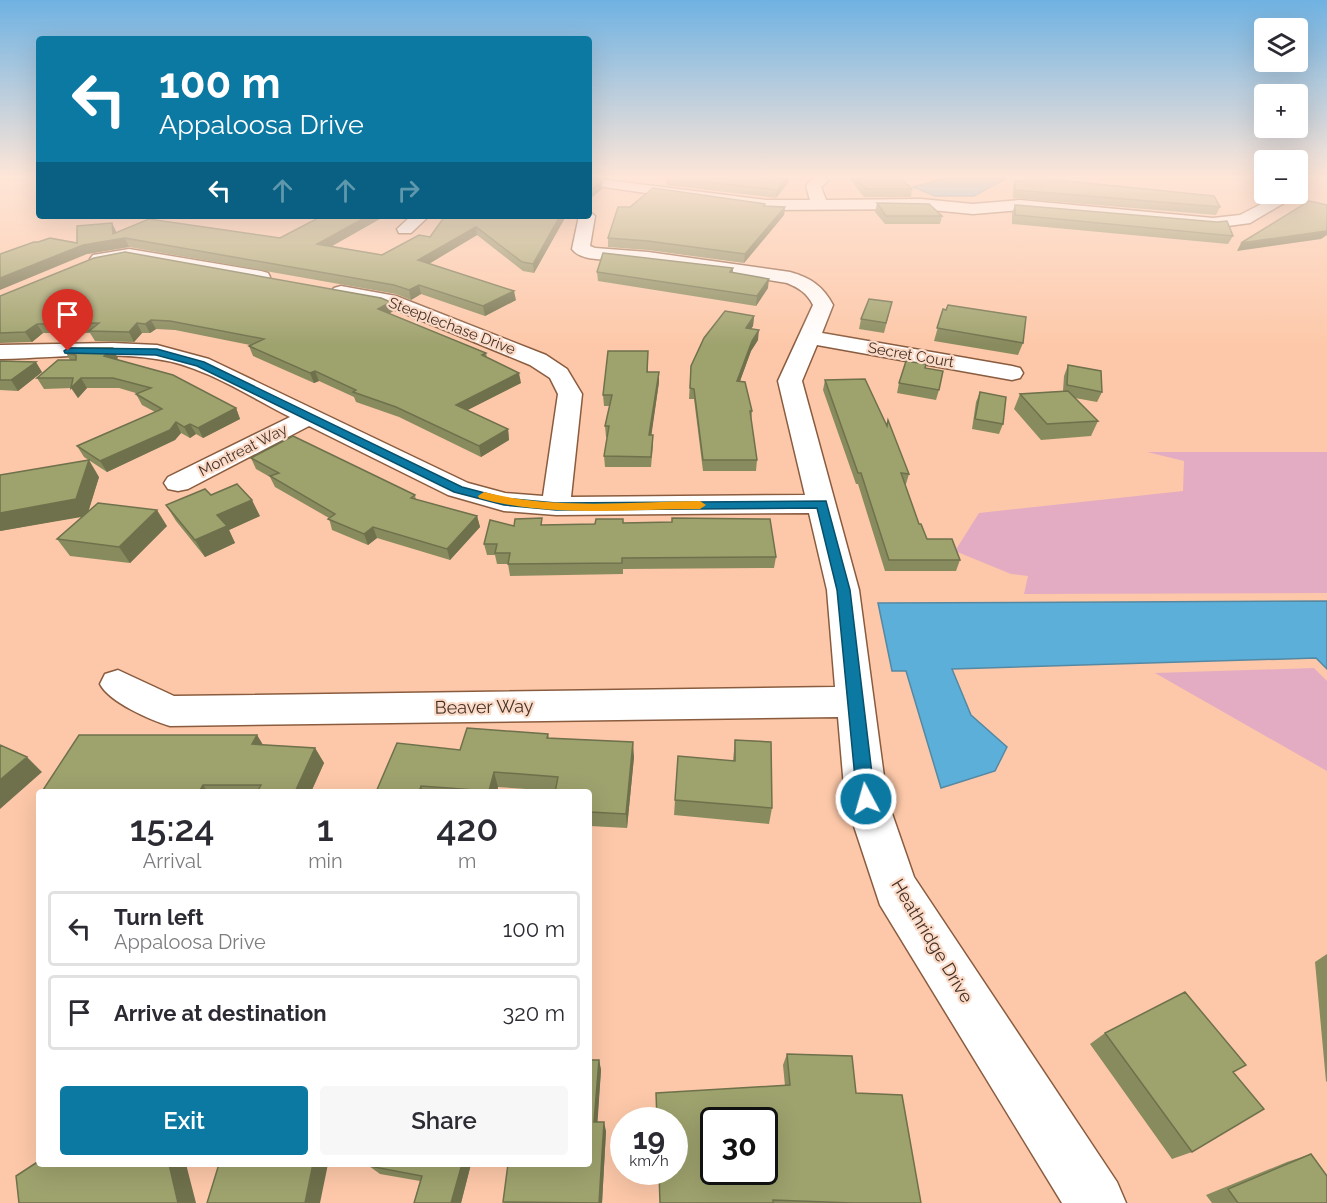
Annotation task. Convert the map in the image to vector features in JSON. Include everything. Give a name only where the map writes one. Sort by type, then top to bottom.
[{"type":"street","name":"Heathridge Drive","points":[[587,234],[581,249],[593,253],[648,256],[790,278],[806,283],[817,292],[823,305],[790,381],[843,590],[866,799],[896,889],[1096,1203]]},
{"type":"street","points":[[84,264],[129,254],[276,280]]},
{"type":"street","name":"Steeplechase Drive","points":[[321,288],[389,300],[538,360],[559,374],[570,394],[556,506]]},
{"type":"street","name":"Secret Court","points":[[809,338],[1012,373]]},
{"type":"street","points":[[0,352],[113,350],[157,352],[201,364],[458,489],[504,502],[556,506],[822,504]]},
{"type":"street","name":"Montreat Way","points":[[178,483],[308,417]]},
{"type":"street","name":"Beaver Way","points":[[118,684],[170,711],[855,702]]},
{"type":"shaded area","points":[[1147,452],[1327,452],[1327,593],[1024,594],[1028,576],[1011,574],[955,551],[979,513],[1183,491],[1184,461]]},
{"type":"shaded area","points":[[1314,668],[1327,681],[1327,771],[1155,673]]},
{"type":"water","points":[[1327,601],[1327,669],[1316,658],[952,669],[971,715],[1007,747],[995,771],[941,788],[906,671],[892,671],[878,603]]},
{"type":"building","points":[[77,234],[253,234],[280,238],[287,234],[335,234],[317,244],[382,255],[419,235],[430,237],[432,234],[463,234],[418,260],[514,291],[483,306],[419,285],[409,290],[394,285],[125,238],[83,245],[0,278],[0,254],[50,238],[77,243]]},
{"type":"building","points":[[485,234],[550,234],[533,264],[522,262]]},
{"type":"building","points":[[609,234],[762,234],[745,254],[608,238]]},
{"type":"building","points":[[1255,234],[1304,234],[1241,243]]},
{"type":"building","points":[[125,252],[381,298],[391,302],[378,309],[486,353],[482,355],[519,373],[456,405],[508,429],[479,446],[396,407],[353,392],[356,390],[315,371],[310,373],[249,346],[264,339],[170,321],[151,320],[145,324],[137,323],[129,332],[89,331],[99,323],[37,324],[25,332],[0,333],[0,296],[94,258]]},
{"type":"building","points":[[603,253],[733,268],[730,272],[769,279],[757,296],[597,272]]},
{"type":"building","points":[[869,299],[892,302],[886,323],[861,319]]},
{"type":"building","points":[[948,305],[1026,317],[1023,343],[937,328],[943,309],[946,310]]},
{"type":"building","points":[[725,311],[754,316],[746,328],[759,330],[752,341],[737,381],[745,382],[752,411],[750,411],[757,460],[703,460],[694,389],[690,388],[691,366],[704,338]]},
{"type":"building","points":[[71,348],[112,348],[104,356],[173,375],[236,408],[198,428],[190,424],[184,427],[176,422],[170,430],[100,461],[77,446],[162,409],[136,394],[151,388],[113,378],[81,378],[71,388],[73,378],[37,378],[58,360],[76,360],[76,355],[66,353]]},
{"type":"building","points":[[608,351],[648,351],[647,372],[659,372],[649,435],[653,435],[651,457],[604,456],[609,426],[605,426],[612,395],[603,395]]},
{"type":"building","points":[[0,361],[36,362],[11,380],[0,380]]},
{"type":"building","points":[[906,361],[926,364],[925,368],[943,371],[939,390],[899,383]]},
{"type":"building","points":[[1068,365],[1101,371],[1102,392],[1067,385]]},
{"type":"building","points":[[865,379],[887,426],[888,420],[909,474],[901,473],[919,524],[927,539],[952,539],[960,560],[889,560],[861,473],[858,473],[825,380]]},
{"type":"building","points":[[1068,391],[1098,421],[1047,424],[1020,394]]},
{"type":"building","points":[[980,392],[1006,397],[1003,424],[975,419]]},
{"type":"building","points":[[293,436],[415,495],[411,498],[477,516],[447,549],[373,527],[364,534],[328,519],[335,514],[270,476],[279,473],[251,458]]},
{"type":"building","points":[[89,460],[76,499],[0,513],[0,475]]},
{"type":"building","points":[[237,484],[252,500],[217,515],[227,526],[195,540],[166,505],[205,489],[211,495]]},
{"type":"building","points":[[98,503],[157,510],[119,547],[57,539]]},
{"type":"building","points":[[542,518],[541,525],[595,524],[596,519],[623,519],[623,523],[672,522],[672,518],[770,519],[776,557],[622,558],[622,563],[508,564],[510,553],[495,553],[497,544],[484,544],[490,520],[514,526],[515,519]]},
{"type":"building","points":[[467,728],[548,734],[547,738],[633,742],[626,814],[592,812],[592,789],[556,789],[558,777],[494,772],[490,789],[421,786],[420,789],[377,789],[397,743],[460,750]]},
{"type":"building","points":[[79,735],[257,735],[252,744],[315,748],[296,789],[259,789],[261,785],[203,785],[201,789],[44,789]]},
{"type":"building","points":[[735,740],[771,742],[772,808],[675,800],[678,756],[735,761]]},
{"type":"building","points":[[0,745],[27,757],[0,780]]},
{"type":"building","points":[[1185,992],[1246,1065],[1233,1072],[1264,1109],[1192,1152],[1105,1033]]},
{"type":"building","points":[[787,1054],[852,1056],[856,1093],[902,1095],[921,1203],[773,1200],[773,1203],[660,1203],[659,1185],[688,1185],[688,1107],[657,1107],[656,1093],[790,1085]]},
{"type":"building","points":[[592,1060],[599,1060],[594,1122],[604,1122],[599,1203],[503,1202],[508,1167],[592,1167]]},
{"type":"building","points":[[1311,1154],[1327,1176],[1327,1203],[1238,1203],[1228,1189]]},
{"type":"building","points":[[36,1163],[36,1167],[170,1167],[178,1203],[19,1203],[16,1176]]},
{"type":"building","points":[[218,1167],[312,1167],[305,1203],[207,1203]]},
{"type":"building","points":[[374,1167],[461,1167],[451,1203],[414,1203],[422,1176]]},
{"type":"slow traffic","points":[[484,496],[504,502],[556,506],[700,505]]},
{"type":"route","points":[[68,351],[157,352],[201,364],[458,489],[504,502],[556,506],[822,504],[843,590],[866,799]]}]
